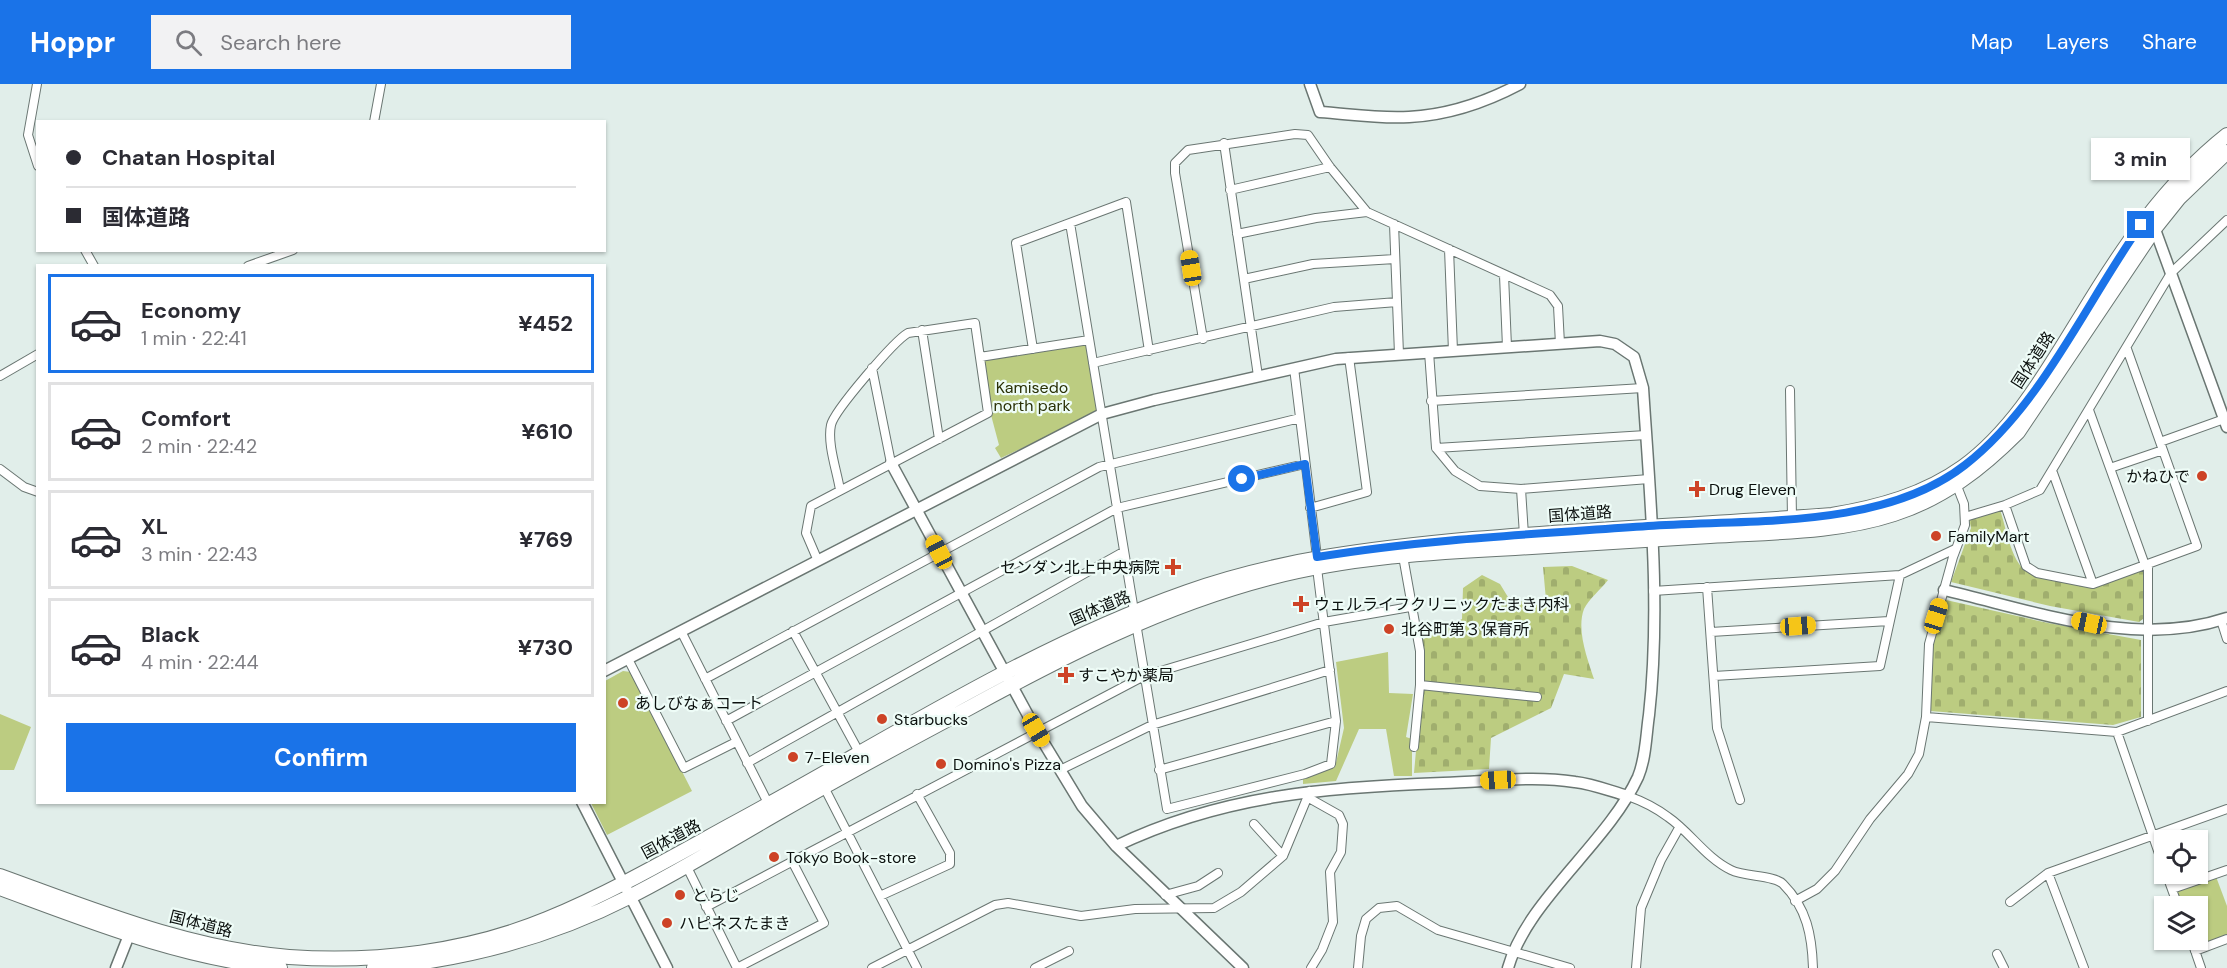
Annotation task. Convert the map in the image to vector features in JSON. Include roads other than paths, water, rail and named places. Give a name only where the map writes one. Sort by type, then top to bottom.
[{"type":"main road","name":"国体道路","points":[[1317,563],[1832,515],[1915,494],[1964,466],[2010,423],[2035,389],[2107,273],[2149,213],[2193,164],[2227,135]]},
{"type":"main road","name":"国体道路","points":[[374,968],[416,966],[513,943],[557,928],[631,896],[824,787],[1079,634],[1135,617],[1229,578],[1405,545],[1524,535],[1793,530],[1865,521],[1923,503],[1957,486],[1995,455],[2018,432],[2155,228],[2179,198],[2227,152]]},
{"type":"main road","name":"国体道路","points":[[0,888],[131,929],[258,953],[325,958],[411,954],[458,946],[512,932],[624,883],[860,754],[1009,678]]},
{"type":"main road","name":"国体道路","points":[[0,876],[131,929],[230,965],[280,968]]},
{"type":"street","points":[[36,160],[28,135],[37,84]]},
{"type":"street","points":[[374,120],[381,84]]},
{"type":"street","points":[[1310,84],[1320,112],[1408,117],[1465,108],[1496,97],[1520,84]]},
{"type":"street","points":[[1203,339],[1175,163],[1192,148],[1302,133],[1313,140],[1330,167],[1367,212],[1537,288],[1556,301],[1560,344]]},
{"type":"street","points":[[1224,143],[1258,376]]},
{"type":"street","points":[[1230,190],[1330,167]]},
{"type":"street","points":[[1034,349],[1016,243],[1126,202],[1149,351]]},
{"type":"street","points":[[1237,234],[1316,218],[1367,212]]},
{"type":"street","points":[[2110,468],[2226,421],[2149,213]]},
{"type":"street","points":[[1965,517],[2005,505],[2040,490],[2053,473],[2171,273],[2227,220]]},
{"type":"street","points":[[1070,223],[1167,809],[1305,774],[1331,764],[1336,721],[1294,368]]},
{"type":"street","points":[[1394,224],[1399,354]]},
{"type":"street","points":[[1449,249],[1453,351]]},
{"type":"street","points":[[254,264],[287,252]]},
{"type":"street","points":[[1244,279],[1313,264],[1395,259]]},
{"type":"street","points":[[1504,275],[1507,347]]},
{"type":"street","points":[[1093,363],[1334,307],[1397,303]]},
{"type":"street","points":[[818,561],[806,533],[812,506],[988,413],[975,323],[908,333],[899,338],[872,368],[831,423],[830,434],[840,490]]},
{"type":"street","points":[[922,330],[939,439]]},
{"type":"street","points":[[980,357],[1089,340]]},
{"type":"street","points":[[606,670],[682,633],[1102,414],[1258,376],[1349,357],[1600,341],[1626,350],[1634,357],[1639,367],[1643,388],[1655,648],[1645,749],[1638,776],[1628,796],[1605,830],[1528,926],[1512,952],[1508,968]]},
{"type":"street","points":[[2005,505],[2028,569],[2093,584],[2196,546],[2127,349]]},
{"type":"street","points":[[1429,352],[1436,448],[1455,471],[1480,486],[1521,489],[1649,479]]},
{"type":"street","points":[[0,376],[36,355]]},
{"type":"street","points":[[1310,508],[1367,492],[1349,357]]},
{"type":"street","points":[[872,368],[891,464],[1036,730],[1082,806],[1116,846],[1165,896],[1243,968]]},
{"type":"street","points":[[1431,401],[1643,388]]},
{"type":"street","points":[[1790,390],[1792,518]]},
{"type":"street","points":[[2089,410],[2147,565],[2148,721]]},
{"type":"street","points":[[705,679],[939,552],[1110,464],[1300,418]]},
{"type":"street","points":[[1436,448],[1646,435]]},
{"type":"street","points":[[726,721],[1117,508],[1305,464]]},
{"type":"street","points":[[0,469],[24,487],[36,491]]},
{"type":"street","points":[[2053,473],[2093,584]]},
{"type":"street","points":[[1795,901],[1817,889],[1835,871],[1870,819],[1908,774],[1924,738],[1926,655],[1964,530],[1964,504],[1957,486]]},
{"type":"street","points":[[1521,489],[1524,535]]},
{"type":"street","points":[[1653,591],[1900,575],[1957,547]]},
{"type":"street","points":[[747,763],[1123,552]]},
{"type":"street","points":[[1403,556],[1410,607],[1420,651],[1420,685],[1414,747]]},
{"type":"street","points":[[1714,676],[1880,666],[1900,575]]},
{"type":"street","points":[[1707,587],[1717,728],[1740,800]]},
{"type":"street","points":[[1944,590],[2089,623],[2149,632],[2191,628],[2224,619],[2227,639]]},
{"type":"street","points":[[706,907],[1036,730],[1144,676],[1324,622],[1410,607]]},
{"type":"street","points":[[1711,632],[1889,621]]},
{"type":"street","points":[[793,631],[860,754]]},
{"type":"street","points":[[682,633],[769,805]]},
{"type":"street","points":[[628,659],[684,768],[736,742]]},
{"type":"street","points":[[1060,770],[1152,725],[1330,670]]},
{"type":"street","points":[[1420,685],[1537,697]]},
{"type":"street","points":[[1926,717],[2116,732],[2227,691]]},
{"type":"street","points":[[1159,770],[1336,721]]},
{"type":"street","points":[[2116,732],[2154,839]]},
{"type":"street","points":[[1116,846],[1145,832],[1209,810],[1258,798],[1530,779],[1577,782],[1642,801],[1670,817],[1679,828],[1731,870],[1780,882],[1795,901],[1812,933],[1813,968]]},
{"type":"street","points":[[824,787],[917,968]]},
{"type":"street","points":[[880,897],[950,864],[950,853],[917,794]]},
{"type":"street","points":[[872,968],[995,905],[1008,903],[1081,916],[1135,909],[1214,908],[1241,892],[1283,856],[1309,794]]},
{"type":"street","points":[[1309,794],[1339,815],[1343,824],[1341,852],[1330,872],[1333,922],[1322,950],[1311,968]]},
{"type":"street","points":[[583,804],[668,968]]},
{"type":"street","points":[[2010,902],[2048,873],[2227,809]]},
{"type":"street","points":[[1254,824],[1283,856]]},
{"type":"street","points":[[1636,968],[1641,908],[1661,860],[1679,828]]},
{"type":"street","points":[[686,865],[737,968],[824,923],[792,861]]},
{"type":"street","points":[[2172,889],[2227,870]]},
{"type":"street","points":[[1165,896],[1198,886],[1218,873]]},
{"type":"street","points":[[2048,873],[2084,968]]},
{"type":"street","points":[[2170,884],[2174,896]]},
{"type":"street","points":[[1358,968],[1361,936],[1366,919],[1379,908],[1397,906],[1438,930],[1570,968]]},
{"type":"street","points":[[116,968],[131,929]]},
{"type":"street","points":[[2201,968],[2195,951],[2227,939]]},
{"type":"street","points":[[1035,968],[1069,951]]},
{"type":"street","points":[[1997,954],[2004,968]]},
{"type":"place","name":"かねひで","points":[[2202,476]]},
{"type":"place","name":"Drug Eleven","points":[[1697,489]]},
{"type":"place","name":"FamilyMart","points":[[1936,536]]},
{"type":"place","name":"センダン北上中央病院","points":[[1173,567]]},
{"type":"place","name":"ウェルライフクリニックたまき内科","points":[[1301,604]]},
{"type":"place","name":"北谷町第３保育所","points":[[1389,629]]},
{"type":"place","name":"すこやか薬局","points":[[1066,675]]},
{"type":"place","name":"あしびなぁコート","points":[[623,703]]},
{"type":"place","name":"Starbucks","points":[[882,719]]},
{"type":"place","name":"7-Eleven","points":[[793,757]]},
{"type":"place","name":"Domino's Pizza","points":[[941,764]]},
{"type":"place","name":"Tokyo Book-store","points":[[774,857]]},
{"type":"place","name":"とらじ","points":[[680,895]]},
{"type":"place","name":"ハピネスたまき","points":[[667,923]]},
{"type":"park label","name":"Kamisedo north park","points":[[1032,396]]}]
